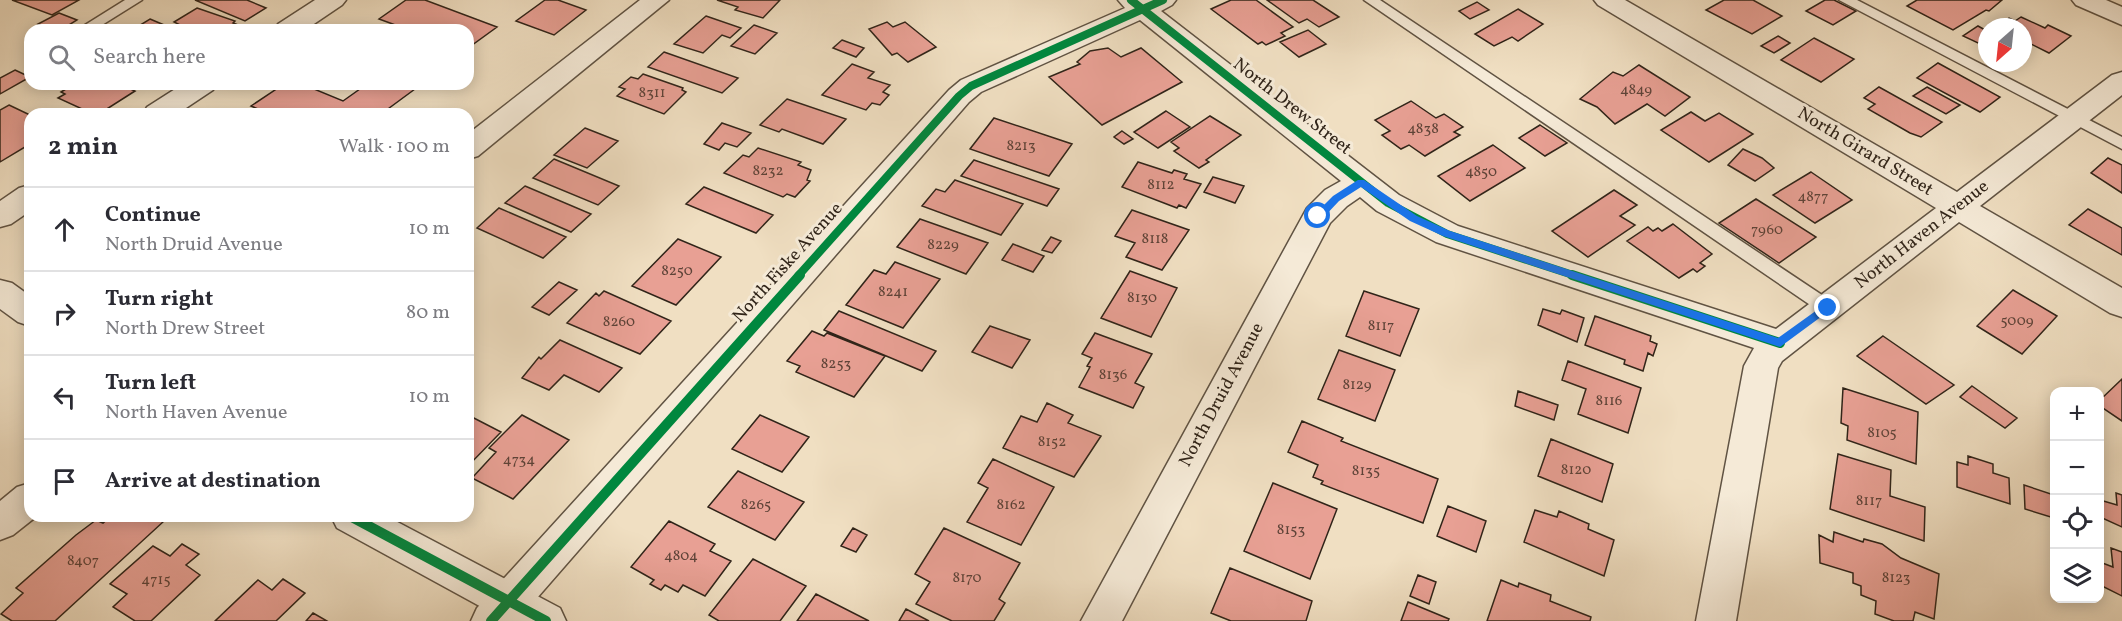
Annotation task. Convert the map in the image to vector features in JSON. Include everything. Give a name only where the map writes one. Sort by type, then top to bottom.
[{"type":"street","points":[[296,24],[333,0]]},
{"type":"street","points":[[474,144],[656,0]]},
{"type":"street","name":"North Girard Street","points":[[1607,0],[2122,304]]},
{"type":"street","points":[[2085,0],[2122,17]]},
{"type":"street","name":"North Drew Street","points":[[1146,3],[1361,183],[1413,219],[1447,234],[1780,343]]},
{"type":"street","name":"North Fiske Avenue","points":[[500,611],[959,96],[971,86],[1146,3]]},
{"type":"street","name":"North Haven Avenue","points":[[1716,621],[1761,366],[1780,343],[2122,81]]},
{"type":"street","points":[[166,108],[194,90]]},
{"type":"street","name":"North Druid Avenue","points":[[1101,621],[1318,216],[1336,198],[1361,183]]},
{"type":"street","points":[[0,216],[24,200]]},
{"type":"street","points":[[0,292],[24,309]]},
{"type":"street","points":[[0,523],[24,504]]},
{"type":"street","points":[[359,522],[500,611],[546,621]]},
{"type":"lane","points":[[94,24],[135,0]]},
{"type":"lane","points":[[1371,0],[1828,308]]},
{"type":"lane","points":[[1845,0],[2122,144]]},
{"type":"building","points":[[12,0],[79,0],[52,15]]},
{"type":"building","points":[[195,0],[247,0],[266,8],[245,21]]},
{"type":"building","points":[[406,0],[425,0],[497,27],[474,44],[474,24],[393,24],[379,19]]},
{"type":"building","points":[[545,0],[558,0],[586,10],[554,35],[516,21]]},
{"type":"building","points":[[717,0],[780,0],[763,18],[735,10],[738,7]]},
{"type":"building","points":[[1231,0],[1256,0],[1293,27],[1281,33],[1285,36],[1266,45],[1262,42],[1258,44],[1211,9]]},
{"type":"building","points":[[1267,0],[1313,0],[1339,17],[1319,27],[1307,19],[1299,23]]},
{"type":"building","points":[[1724,0],[1753,0],[1782,16],[1752,34],[1706,10]]},
{"type":"building","points":[[1825,0],[1834,0],[1856,11],[1833,25],[1806,11]]},
{"type":"building","points":[[1917,0],[2002,0],[1989,11],[1986,10],[1953,30],[1907,6]]},
{"type":"building","points":[[1477,2],[1489,10],[1470,19],[1459,11]]},
{"type":"building","points":[[197,8],[235,21],[233,23],[236,24],[178,24],[174,22]]},
{"type":"building","points":[[1518,9],[1543,24],[1518,41],[1512,37],[1494,46],[1475,34]]},
{"type":"building","points":[[59,13],[77,20],[71,24],[38,24]]},
{"type":"building","points":[[706,16],[741,28],[730,38],[722,35],[703,53],[674,44]]},
{"type":"building","points":[[150,19],[162,24],[142,24]]},
{"type":"building","points":[[887,22],[893,27],[905,22],[936,47],[908,62],[897,53],[892,55],[869,29]]},
{"type":"building","points":[[2032,22],[2045,28],[2048,25],[2071,36],[2049,53],[2032,44]]},
{"type":"building","points":[[754,25],[777,33],[755,54],[731,46]]},
{"type":"building","points":[[1978,26],[1978,43],[1963,36]]},
{"type":"building","points":[[1308,30],[1326,44],[1299,57],[1280,42]]},
{"type":"building","points":[[1778,36],[1790,43],[1774,53],[1761,46]]},
{"type":"building","points":[[1814,38],[1854,59],[1821,82],[1781,60]]},
{"type":"building","points":[[842,40],[864,48],[856,57],[833,48]]},
{"type":"building","points":[[1108,48],[1121,57],[1141,48],[1182,82],[1102,125],[1049,77],[1080,64],[1077,62],[1090,51]]},
{"type":"building","points":[[664,52],[738,78],[722,93],[648,67]]},
{"type":"building","points":[[1938,63],[2000,97],[1980,112],[1917,78]]},
{"type":"building","points":[[852,64],[874,72],[868,78],[890,85],[883,92],[889,95],[880,105],[872,103],[866,110],[822,95]]},
{"type":"building","points":[[1639,65],[1690,97],[1665,116],[1647,104],[1615,124],[1597,107],[1580,99],[1613,72],[1623,76]]},
{"type":"building","points":[[15,70],[24,74],[24,80],[0,94],[0,78]]},
{"type":"building","points":[[643,74],[683,88],[682,90],[686,92],[664,114],[617,96],[625,89],[619,87],[631,77],[638,79]]},
{"type":"building","points":[[1879,87],[1942,122],[1921,137],[1910,133],[1868,109],[1875,104],[1864,98]]},
{"type":"building","points":[[1927,87],[1960,105],[1946,114],[1913,96]]},
{"type":"building","points":[[64,90],[135,91],[108,108],[80,108],[58,98],[65,94],[61,92]]},
{"type":"building","points":[[275,90],[316,90],[343,101],[359,90],[414,90],[389,108],[256,108],[251,106]]},
{"type":"building","points":[[787,99],[846,119],[823,144],[782,129],[779,132],[760,125]]},
{"type":"building","points":[[1411,101],[1436,118],[1444,114],[1463,127],[1454,132],[1460,135],[1425,156],[1409,145],[1401,149],[1382,135],[1390,131],[1375,120]]},
{"type":"building","points":[[9,105],[24,112],[24,148],[0,162],[0,110]]},
{"type":"building","points":[[1166,111],[1190,127],[1158,148],[1134,132]]},
{"type":"building","points":[[1691,112],[1705,121],[1719,113],[1753,134],[1709,162],[1661,130]]},
{"type":"building","points":[[1210,116],[1241,135],[1206,160],[1209,162],[1199,168],[1174,151],[1179,148],[1171,142]]},
{"type":"building","points":[[994,118],[1072,144],[1049,176],[970,149]]},
{"type":"building","points":[[722,123],[751,133],[737,147],[725,143],[719,150],[704,144]]},
{"type":"building","points":[[1540,125],[1567,143],[1545,156],[1519,138]]},
{"type":"building","points":[[585,128],[618,141],[587,168],[554,155]]},
{"type":"building","points":[[1122,131],[1133,139],[1124,144],[1114,137]]},
{"type":"building","points":[[1493,145],[1525,168],[1470,201],[1438,176]]},
{"type":"building","points":[[758,148],[801,162],[798,165],[811,170],[807,180],[810,181],[795,197],[787,194],[783,197],[724,173],[743,155],[749,157]]},
{"type":"building","points":[[1743,149],[1762,158],[1774,168],[1755,181],[1728,165]]},
{"type":"building","points":[[2108,158],[2122,165],[2122,193],[2091,173]]},
{"type":"building","points":[[554,159],[619,186],[598,205],[533,178]]},
{"type":"building","points":[[974,160],[1059,189],[1047,206],[961,176]]},
{"type":"building","points":[[1138,162],[1172,173],[1174,170],[1187,174],[1184,179],[1201,184],[1186,208],[1179,205],[1177,208],[1122,187]]},
{"type":"building","points":[[1811,172],[1852,200],[1815,223],[1773,195]]},
{"type":"building","points":[[1213,177],[1244,186],[1235,203],[1204,192]]},
{"type":"building","points":[[955,180],[1023,204],[1001,235],[922,206],[936,189],[945,192]]},
{"type":"building","points":[[525,186],[591,214],[571,232],[505,203]]},
{"type":"building","points":[[704,187],[773,215],[756,233],[686,204]]},
{"type":"building","points":[[1614,190],[1637,205],[1620,216],[1635,225],[1588,257],[1552,231]]},
{"type":"building","points":[[1756,199],[1816,237],[1779,263],[1719,223]]},
{"type":"building","points":[[499,208],[566,237],[543,258],[477,228]]},
{"type":"building","points":[[2088,209],[2122,228],[2122,255],[2069,225]]},
{"type":"building","points":[[1132,210],[1189,230],[1162,270],[1126,257],[1135,243],[1115,236]]},
{"type":"building","points":[[920,219],[988,243],[966,274],[897,247]]},
{"type":"building","points":[[1673,224],[1712,254],[1700,263],[1705,266],[1697,272],[1693,269],[1679,278],[1627,241],[1648,227],[1653,231],[1658,228],[1662,231]]},
{"type":"building","points":[[1051,237],[1061,241],[1052,253],[1042,250]]},
{"type":"building","points":[[678,239],[721,257],[676,305],[632,286]]},
{"type":"building","points":[[1013,244],[1044,256],[1033,272],[1002,260]]},
{"type":"building","points":[[895,262],[940,279],[903,328],[846,305],[874,270],[886,274]]},
{"type":"building","points":[[1130,271],[1177,288],[1151,337],[1101,318]]},
{"type":"building","points":[[559,282],[577,290],[549,315],[532,307]]},
{"type":"building","points":[[2013,290],[2057,316],[2022,354],[1977,326]]},
{"type":"building","points":[[604,291],[671,321],[640,354],[567,323],[596,293],[599,296]]},
{"type":"building","points":[[1364,291],[1419,309],[1400,356],[1346,336]]},
{"type":"building","points":[[1543,309],[1560,314],[1562,310],[1584,318],[1577,342],[1538,325]]},
{"type":"building","points":[[839,311],[936,351],[922,371],[824,330]]},
{"type":"building","points":[[1595,316],[1651,336],[1650,341],[1657,344],[1653,356],[1648,353],[1643,371],[1624,364],[1625,360],[1585,345]]},
{"type":"building","points":[[990,326],[1030,340],[1012,368],[972,352]]},
{"type":"building","points":[[812,331],[824,336],[827,333],[885,356],[854,397],[796,372],[800,366],[787,361]]},
{"type":"building","points":[[1095,333],[1152,354],[1135,383],[1144,387],[1133,408],[1079,387],[1090,367],[1087,366],[1092,358],[1082,354]]},
{"type":"building","points":[[1883,336],[1954,385],[1926,404],[1857,356]]},
{"type":"building","points":[[560,340],[622,368],[599,392],[564,375],[549,390],[522,378],[539,357],[541,359]]},
{"type":"building","points":[[1339,350],[1395,370],[1375,421],[1318,399]]},
{"type":"building","points":[[1568,361],[1641,388],[1628,433],[1578,414],[1586,389],[1562,380]]},
{"type":"building","points":[[2122,379],[2122,421],[2104,409],[2104,396]]},
{"type":"building","points":[[1972,386],[2017,418],[2005,428],[1960,397]]},
{"type":"building","points":[[1843,388],[1918,412],[1916,464],[1847,440],[1848,426],[1841,423]]},
{"type":"building","points":[[1518,391],[1558,405],[1554,420],[1515,406]]},
{"type":"building","points":[[1047,403],[1073,415],[1068,423],[1101,436],[1074,477],[1003,448],[1021,416],[1037,422]]},
{"type":"building","points":[[522,415],[569,440],[513,499],[474,479],[474,476],[496,452],[489,448]]},
{"type":"building","points":[[760,415],[809,437],[782,472],[732,449]]},
{"type":"building","points":[[474,418],[501,432],[474,460]]},
{"type":"building","points":[[1302,421],[1343,438],[1341,441],[1438,479],[1423,523],[1321,484],[1323,481],[1313,477],[1318,465],[1288,452]]},
{"type":"building","points":[[1551,439],[1613,464],[1602,502],[1538,476]]},
{"type":"building","points":[[1838,454],[1891,470],[1890,496],[1925,507],[1924,541],[1830,509]]},
{"type":"building","points":[[1968,456],[1993,464],[1993,473],[2009,478],[2010,504],[1957,487],[1957,462],[1968,465]]},
{"type":"building","points":[[993,459],[1054,487],[1021,545],[967,522],[988,488],[978,483]]},
{"type":"building","points":[[738,471],[804,502],[775,540],[708,507]]},
{"type":"building","points":[[1273,483],[1337,509],[1310,579],[1244,551]]},
{"type":"building","points":[[2024,485],[2050,494],[2050,517],[2025,509]]},
{"type":"building","points":[[2116,493],[2122,495],[2122,527],[2104,519],[2104,501],[2117,505]]},
{"type":"building","points":[[1448,506],[1486,521],[1476,552],[1437,536]]},
{"type":"building","points":[[1535,510],[1557,517],[1559,511],[1589,524],[1588,529],[1614,540],[1604,576],[1524,542]]},
{"type":"building","points":[[669,521],[715,544],[710,551],[731,561],[705,596],[683,585],[678,592],[665,585],[661,590],[650,584],[654,580],[631,567]]},
{"type":"building","points":[[93,522],[163,522],[55,621],[12,621],[1,614],[23,593],[16,588]]},
{"type":"building","points":[[853,528],[867,535],[856,552],[841,546]]},
{"type":"building","points":[[944,528],[1020,563],[999,599],[1005,603],[994,621],[952,621],[916,604],[930,582],[915,574]]},
{"type":"building","points":[[1834,532],[1863,542],[1864,539],[1882,544],[1901,558],[1939,574],[1934,619],[1915,612],[1913,621],[1894,621],[1875,614],[1876,601],[1861,595],[1861,586],[1853,583],[1853,573],[1820,563],[1819,535],[1833,542]]},
{"type":"building","points":[[182,544],[199,554],[186,565],[200,575],[151,621],[135,621],[113,607],[127,594],[110,584],[153,546],[170,556]]},
{"type":"building","points":[[2111,548],[2122,552],[2122,596],[2104,587],[2104,564],[2113,567]]},
{"type":"building","points":[[753,559],[806,586],[780,621],[719,621],[709,615]]},
{"type":"building","points":[[1230,568],[1312,601],[1306,621],[1231,621],[1211,613]]},
{"type":"building","points":[[1418,575],[1436,582],[1429,604],[1410,596]]},
{"type":"building","points":[[283,579],[305,593],[276,621],[215,621],[258,580],[272,590]]},
{"type":"building","points":[[1501,580],[1518,587],[1519,583],[1551,595],[1550,601],[1591,617],[1590,621],[1487,621]]},
{"type":"building","points":[[816,594],[869,621],[797,621]]},
{"type":"building","points":[[1408,602],[1449,619],[1448,621],[1401,621]]},
{"type":"building","points":[[906,609],[929,621],[899,621]]},
{"type":"building","points":[[313,613],[327,621],[306,621]]},
{"type":"cycle path","points":[[1131,0],[1388,203],[1447,234],[1780,343]]},
{"type":"cycle path","points":[[491,621],[959,96],[971,86],[1163,0]]},
{"type":"cycle path","points":[[361,522],[546,621]]},
{"type":"route","points":[[1318,216],[1336,198],[1361,183],[1388,204],[1413,219],[1447,234],[1780,343],[1828,308]]}]
